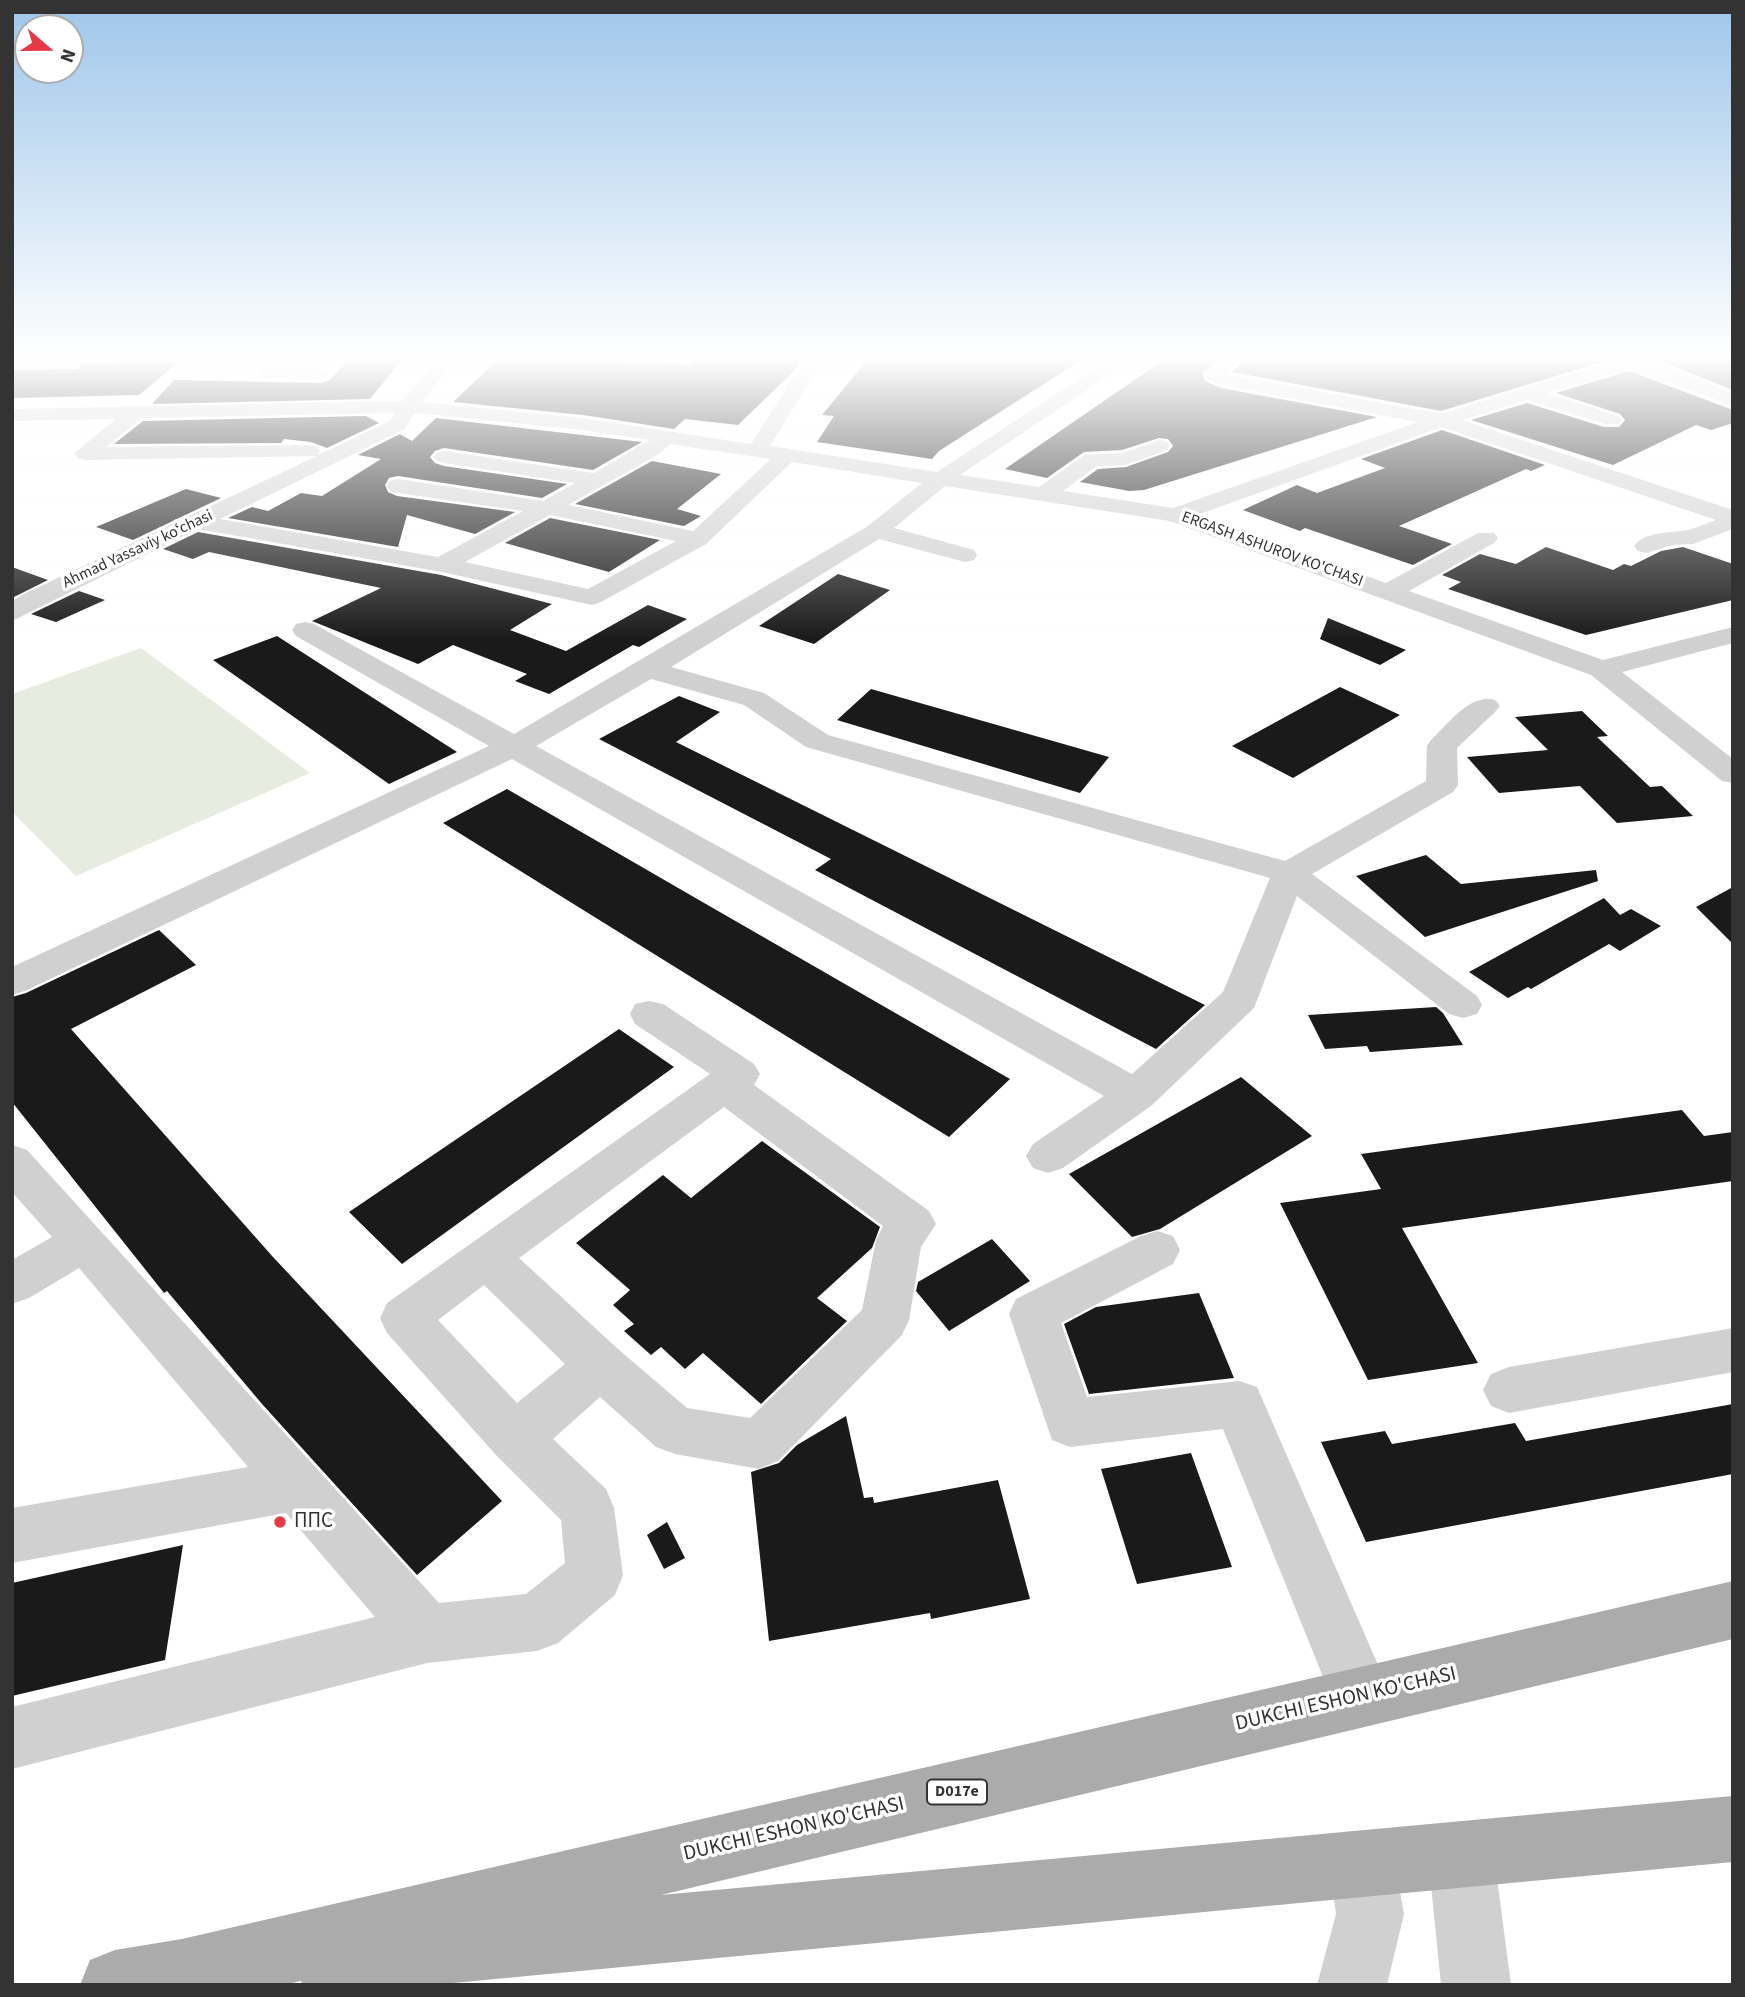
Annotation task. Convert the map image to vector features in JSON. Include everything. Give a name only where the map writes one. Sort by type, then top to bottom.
[{"type":"main road","name":"DUKCHI ESHON KO'CHASI","points":[[115,1985],[182,1973],[1733,1610]]},
{"type":"main road","name":"DUKCHI ESHON KO'CHASI","points":[[182,1973],[1733,1829]]},
{"type":"street","points":[[87,452],[85,454],[221,452]]},
{"type":"street","name":"Ahmad Yassaviy koʻchasi","points":[[15,610],[35,598],[345,452]]},
{"type":"street","points":[[442,565],[648,452]]},
{"type":"street","name":"ERGASH ASHUROV KO'CHASI","points":[[778,452],[1175,515],[1601,669],[1733,774]]},
{"type":"street","points":[[12,982],[516,745],[648,669],[876,531],[942,478],[981,452]]},
{"type":"street","points":[[1044,494],[1092,460],[1125,459],[1143,452]]},
{"type":"street","points":[[1175,515],[1352,452]]},
{"type":"street","points":[[1536,452],[1733,520]]},
{"type":"street","points":[[198,522],[442,565],[592,597],[698,539],[789,454]]},
{"type":"street","points":[[444,457],[597,481]]},
{"type":"street","points":[[398,486],[547,509],[698,539]]},
{"type":"street","points":[[229,507],[468,550]]},
{"type":"street","points":[[1646,546],[1671,538],[1693,537],[1733,520]]},
{"type":"street","points":[[876,531],[965,555]]},
{"type":"street","points":[[1388,592],[1486,538]]},
{"type":"street","points":[[305,630],[516,745],[531,758],[1136,1095]]},
{"type":"street","points":[[1601,669],[1733,635]]},
{"type":"street","points":[[648,669],[754,699],[817,741],[1289,873],[1463,1005]]},
{"type":"street","points":[[1048,1156],[1136,1095],[1240,999],[1289,873],[1442,785],[1442,746],[1485,706]]},
{"type":"street","points":[[12,1738],[427,1634],[537,1622],[594,1575],[587,1508],[515,1438],[404,1318],[740,1074],[649,1014]]},
{"type":"street","points":[[486,1256],[600,1365],[676,1430],[759,1444],[885,1320],[899,1240],[913,1224],[724,1085]]},
{"type":"street","points":[[15,1168],[84,1241],[427,1634]]},
{"type":"street","points":[[12,1284],[84,1241]]},
{"type":"street","points":[[1157,1250],[1033,1314],[1070,1423],[1239,1404],[1362,1697]]},
{"type":"street","points":[[1509,1390],[1733,1350]]},
{"type":"street","points":[[515,1438],[600,1365]]},
{"type":"street","points":[[12,1536],[295,1485]]},
{"type":"street","points":[[1461,1855],[1476,1985]]},
{"type":"street","points":[[1352,1985],[1370,1914],[1362,1864]]},
{"type":"shaded area","points":[[141,648],[310,773],[76,876],[12,812],[12,694]]},
{"type":"building","points":[[364,452],[434,452],[430,457],[435,463],[444,466],[567,484],[542,498],[398,476],[389,478],[385,485],[388,492],[397,496],[515,512],[475,534],[407,515],[398,547],[228,518],[252,507],[268,511],[301,493],[322,496],[381,459],[358,455]]},
{"type":"building","points":[[472,452],[624,452],[593,470]]},
{"type":"building","points":[[886,452],[938,452],[932,459]]},
{"type":"building","points":[[1029,452],[1084,452],[1047,478],[1005,469]]},
{"type":"building","points":[[1167,452],[1265,452],[1144,490],[1129,491],[1080,482],[1098,469],[1126,467]]},
{"type":"building","points":[[1380,452],[1507,452],[1545,465],[1531,471],[1526,469],[1399,526],[1452,544],[1413,565],[1305,528],[1300,531],[1243,510],[1297,485],[1317,493],[1385,468],[1361,459]]},
{"type":"building","points":[[1573,452],[1640,452],[1613,465]]},
{"type":"building","points":[[652,461],[721,474],[677,509],[701,516],[684,526],[575,504]]},
{"type":"building","points":[[186,489],[221,498],[133,540],[96,527]]},
{"type":"building","points":[[550,518],[660,540],[609,572],[505,543]]},
{"type":"building","points":[[198,532],[441,575],[552,604],[510,630],[566,651],[648,605],[687,619],[639,647],[633,645],[549,694],[515,681],[527,674],[453,645],[418,664],[312,621],[381,588],[209,552],[193,559],[163,549]]},
{"type":"building","points":[[1546,547],[1613,570],[1624,564],[1631,566],[1661,551],[1683,547],[1733,564],[1733,600],[1586,635],[1448,589],[1461,582],[1442,575],[1480,554],[1516,564]]},
{"type":"building","points":[[12,567],[48,580],[12,598]]},
{"type":"building","points":[[838,574],[890,590],[814,644],[759,626]]},
{"type":"building","points":[[79,591],[105,600],[56,622],[31,614]]},
{"type":"building","points":[[1328,618],[1406,650],[1380,665],[1320,639]]},
{"type":"building","points":[[277,636],[457,752],[389,784],[213,660]]},
{"type":"building","points":[[1340,687],[1400,715],[1293,778],[1232,746]]},
{"type":"building","points":[[871,689],[1109,757],[1080,793],[837,720]]},
{"type":"building","points":[[679,696],[720,712],[676,742],[1205,1005],[1156,1049],[815,870],[831,859],[599,739]]},
{"type":"building","points":[[1582,711],[1608,736],[1597,737],[1650,787],[1662,786],[1693,816],[1617,823],[1580,786],[1499,793],[1467,757],[1548,750],[1515,717]]},
{"type":"building","points":[[507,789],[1010,1079],[949,1137],[443,823]]},
{"type":"building","points":[[1426,855],[1461,884],[1596,870],[1598,881],[1425,937],[1356,876]]},
{"type":"building","points":[[1733,887],[1733,944],[1696,907]]},
{"type":"building","points":[[1604,898],[1620,915],[1631,909],[1661,926],[1620,951],[1609,944],[1531,989],[1528,987],[1508,998],[1469,972]]},
{"type":"building","points":[[159,930],[196,965],[71,1029],[273,1257],[502,1501],[417,1575],[262,1404],[167,1291],[164,1293],[12,1102],[12,997],[26,993]]},
{"type":"building","points":[[1436,1007],[1443,1013],[1463,1045],[1370,1052],[1367,1046],[1325,1049],[1308,1015]]},
{"type":"building","points":[[619,1029],[674,1067],[402,1264],[349,1212]]},
{"type":"building","points":[[1241,1077],[1312,1136],[1160,1229],[1132,1237],[1069,1174]]},
{"type":"building","points":[[1682,1110],[1704,1136],[1733,1132],[1733,1181],[1402,1228],[1478,1363],[1368,1380],[1280,1203],[1381,1189],[1361,1154]]},
{"type":"building","points":[[762,1141],[880,1227],[872,1248],[817,1298],[847,1321],[761,1404],[703,1353],[685,1369],[661,1347],[651,1355],[624,1331],[634,1324],[613,1305],[630,1290],[576,1243],[663,1175],[691,1198]]},
{"type":"building","points":[[992,1239],[1030,1281],[949,1331],[916,1291],[918,1282]]},
{"type":"building","points":[[1199,1293],[1234,1378],[1089,1394],[1064,1324],[1096,1307]]},
{"type":"building","points":[[1733,1404],[1733,1474],[1366,1542],[1321,1442],[1385,1431],[1392,1444],[1515,1423],[1526,1441]]},
{"type":"building","points":[[846,1416],[864,1498],[873,1497],[874,1503],[998,1480],[1030,1599],[931,1619],[930,1613],[769,1641],[751,1472],[779,1463],[797,1445]]},
{"type":"building","points":[[1191,1453],[1232,1567],[1137,1584],[1101,1469]]},
{"type":"building","points":[[667,1522],[685,1558],[664,1569],[647,1535]]},
{"type":"building","points":[[183,1545],[165,1660],[12,1696],[12,1583]]},
{"type":"place","name":"ППС","points":[[280,1522]]}]
